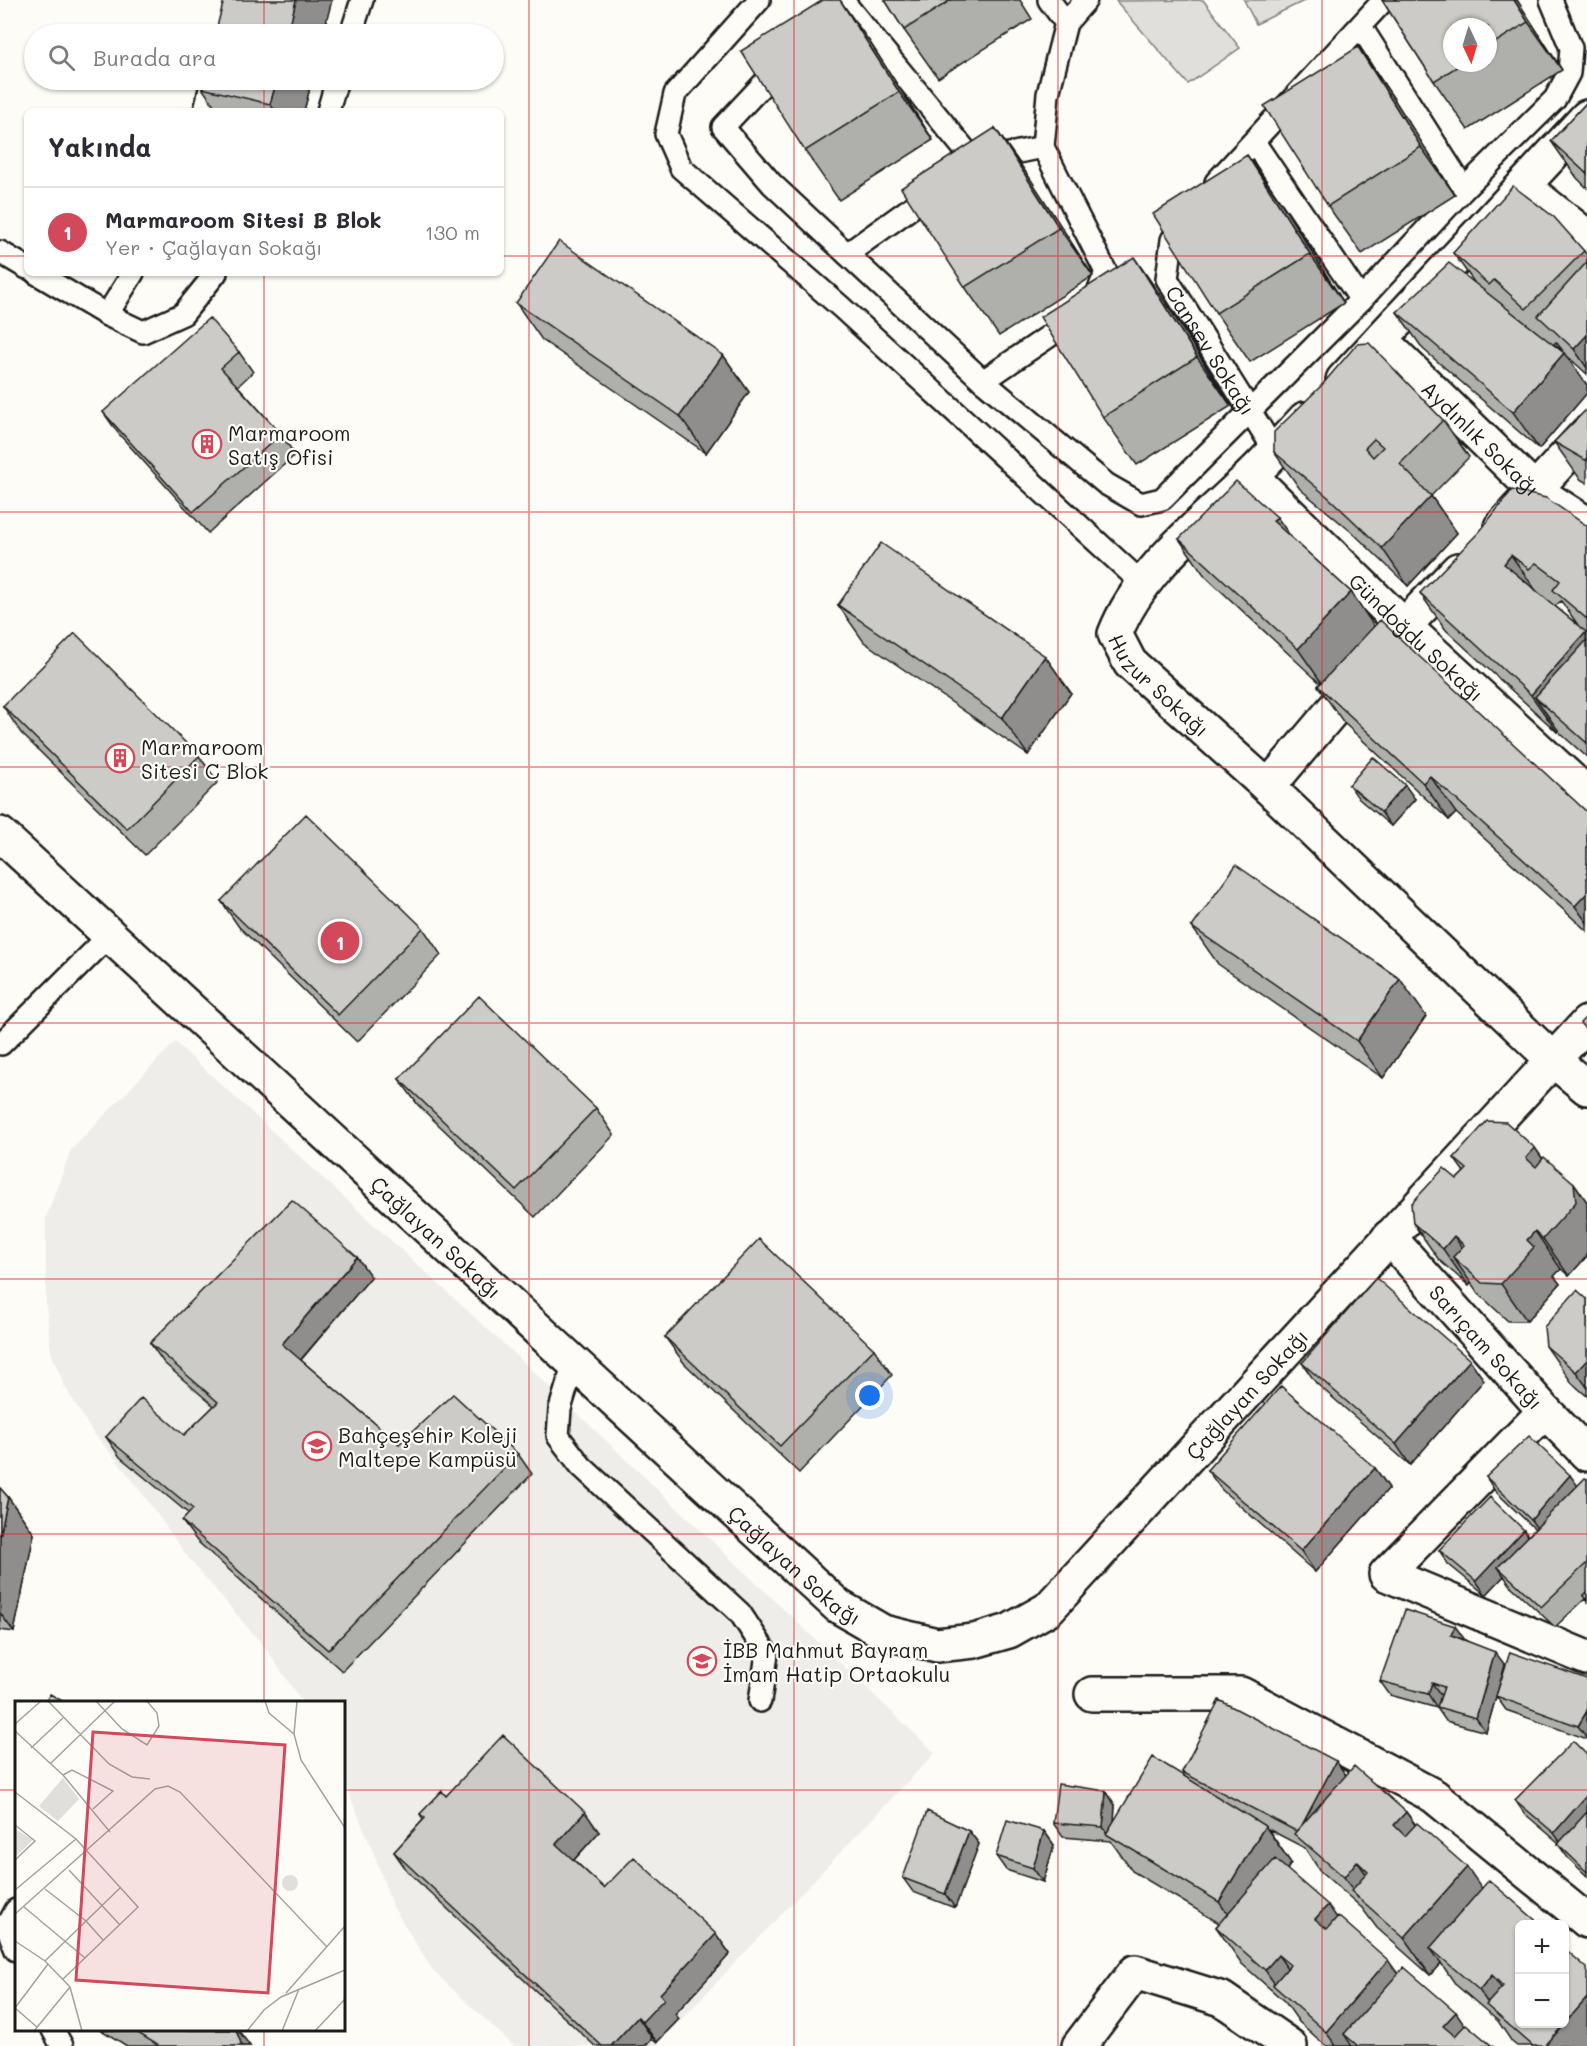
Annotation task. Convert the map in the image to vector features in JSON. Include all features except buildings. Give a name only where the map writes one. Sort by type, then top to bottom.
[{"type":"street","name":"Huzur Sokağı","points":[[1587,117],[1382,340],[1251,476],[1170,553],[1125,608],[1115,634],[1130,663],[1268,787],[1552,1059],[1587,1088]]},
{"type":"street","points":[[1523,186],[1587,237]]},
{"type":"street","name":"Aydınlık Sokağı","points":[[1382,340],[1536,491],[1587,524]]},
{"type":"street","points":[[1268,787],[1404,626],[1536,491],[1587,433]]},
{"type":"street","name":"Gündoğdu Sokağı","points":[[1251,476],[1404,626],[1587,794]]},
{"type":"street","name":"Çağlayan Sokağı","points":[[0,834],[838,1606],[883,1632],[937,1645],[974,1641],[1009,1631],[1048,1609],[1587,1023]]},
{"type":"street","name":"Sarıçam Sokağı","points":[[1389,1237],[1545,1411],[1587,1454]]},
{"type":"street","points":[[1545,1411],[1386,1574],[1587,1658]]},
{"type":"street","points":[[1092,1694],[1241,1694],[1434,1796],[1587,1921]]},
{"type":"street","points":[[1079,2046],[1135,1972],[1222,1999],[1290,2046]]},
{"type":"lane","points":[[354,24],[362,0]]},
{"type":"lane","points":[[759,0],[675,94],[666,134],[681,168],[841,307],[1144,585]]},
{"type":"lane","points":[[826,17],[842,0],[975,162]]},
{"type":"lane","points":[[1049,0],[1066,23]]},
{"type":"lane","points":[[983,381],[1092,307],[1106,272],[1043,147],[1048,94],[1066,23],[1086,0]]},
{"type":"lane","name":"Cansev Sokağı","points":[[1275,451],[1167,279],[1172,240],[1201,198],[1384,0]]},
{"type":"lane","points":[[794,51],[723,127],[772,184],[983,381],[1106,484],[1141,504],[1162,499],[1361,300],[1464,189],[1555,99],[1569,73],[1571,48],[1551,0]]},
{"type":"lane","points":[[1361,27],[1464,189]]},
{"type":"lane","points":[[206,108],[210,90]]},
{"type":"lane","points":[[329,108],[334,90]]},
{"type":"lane","points":[[1254,142],[1361,300]]},
{"type":"lane","points":[[847,254],[975,162],[1043,147]]},
{"type":"lane","points":[[0,252],[24,266]]},
{"type":"lane","points":[[41,276],[107,315],[143,332],[183,314],[214,276]]},
{"type":"lane","points":[[107,315],[132,276]]},
{"type":"lane","points":[[1,1044],[110,935]]},
{"type":"lane","points":[[574,1363],[560,1409],[558,1436],[581,1466],[741,1613],[767,1654],[760,1701]]},
{"type":"lane","points":[[8,1921],[15,1946]]},
{"type":"lane","points":[[54,2031],[62,2046]]},
{"type":"shaded area","points":[[1203,0],[1240,48],[1188,84],[1116,1]]},
{"type":"shaded area","points":[[1244,0],[1306,0],[1256,24]]},
{"type":"shaded area","points":[[175,1042],[519,1358],[935,1753],[656,2046],[514,2046],[434,1972],[392,1905],[375,1856],[345,1784],[345,1701],[301,1701],[267,1650],[190,1560],[131,1478],[91,1430],[64,1385],[51,1352],[46,1305],[46,1218],[71,1150]]},
{"type":"place","name":"Marmaroom Satış Ofisi","points":[[207,444]]},
{"type":"place","name":"Marmaroom Sitesi C Blok","points":[[120,758]]},
{"type":"place","name":"Marmaroom Sitesi B Blok","points":[[340,941]]},
{"type":"place","name":"Bahçeşehir Koleji Maltepe Kampüsü","points":[[317,1446]]},
{"type":"place","name":"İBB Mahmut Bayram İmam Hatip Ortaokulu","points":[[702,1661]]}]
